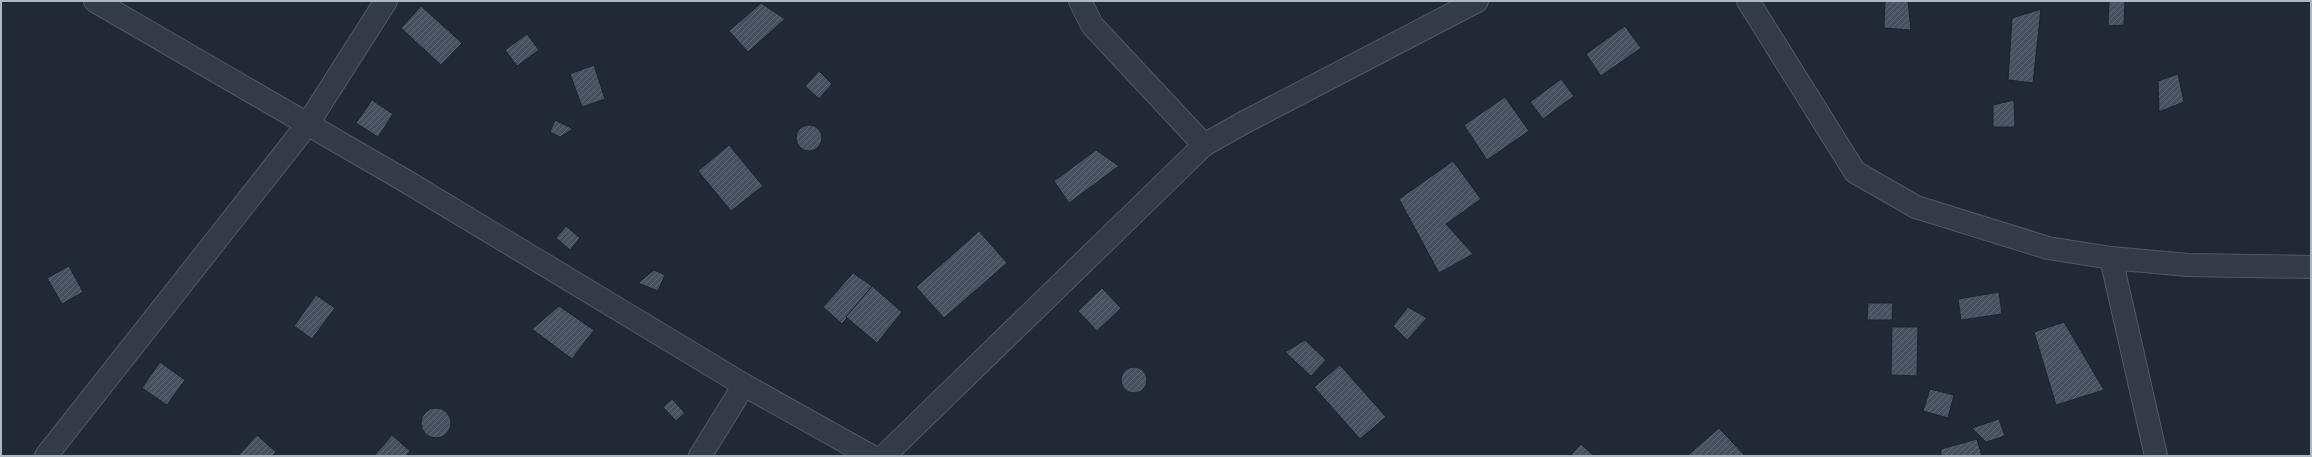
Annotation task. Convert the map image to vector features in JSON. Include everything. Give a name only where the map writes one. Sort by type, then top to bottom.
[{"type":"street","points":[[95,1],[404,180],[744,385],[871,456]]},
{"type":"street","points":[[46,456],[307,125],[386,1]]},
{"type":"street","points":[[1080,1],[1092,25],[1204,145]]},
{"type":"street","points":[[884,456],[1204,145],[1243,123],[1477,1]]},
{"type":"street","points":[[1748,1],[1782,58],[1855,172],[1916,207],[2048,248],[2111,258],[2188,265],[2311,267]]},
{"type":"street","points":[[2111,258],[2152,455]]},
{"type":"street","points":[[700,456],[744,385]]},
{"type":"building","points":[[1885,1],[1908,1],[1911,30],[1884,28]]},
{"type":"building","points":[[2109,1],[2125,1],[2124,25],[2108,26]]},
{"type":"building","points":[[761,3],[785,19],[748,52],[729,31]]},
{"type":"building","points":[[421,6],[462,43],[441,65],[401,28]]},
{"type":"building","points":[[2041,9],[2033,83],[2008,80],[2012,18]]},
{"type":"building","points":[[1625,26],[1641,48],[1601,76],[1586,54]]},
{"type":"building","points":[[527,34],[539,50],[517,66],[505,50]]},
{"type":"building","points":[[594,65],[605,99],[582,107],[570,74]]},
{"type":"building","points":[[819,71],[832,84],[819,99],[805,86]]},
{"type":"building","points":[[2178,74],[2184,102],[2159,112],[2158,81]]},
{"type":"building","points":[[1561,79],[1574,96],[1543,119],[1530,102]]},
{"type":"building","points":[[1505,97],[1529,131],[1487,160],[1464,125]]},
{"type":"building","points":[[372,100],[393,114],[378,137],[356,123]]},
{"type":"building","points":[[2014,100],[2015,127],[1993,127],[1993,105]]},
{"type":"building","points":[[555,120],[573,129],[560,137],[550,132]]},
{"type":"building","points":[[809,125],[818,129],[822,138],[818,147],[809,151],[800,147],[796,138],[800,129]]},
{"type":"building","points":[[729,145],[763,186],[731,211],[698,171]]},
{"type":"building","points":[[1096,150],[1119,166],[1069,203],[1054,181]]},
{"type":"building","points":[[1453,161],[1481,199],[1446,224],[1473,254],[1439,273],[1399,199]]},
{"type":"building","points":[[566,226],[580,238],[570,250],[556,238]]},
{"type":"building","points":[[979,231],[1007,263],[944,318],[916,287]]},
{"type":"building","points":[[69,266],[83,292],[62,304],[47,278]]},
{"type":"building","points":[[654,270],[665,275],[658,291],[638,283]]},
{"type":"building","points":[[853,273],[872,286],[842,324],[823,307]]},
{"type":"building","points":[[872,286],[902,312],[877,343],[846,317]]},
{"type":"building","points":[[1102,288],[1121,308],[1097,331],[1078,311]]},
{"type":"building","points":[[1999,292],[2002,314],[1961,320],[1958,299]]},
{"type":"building","points":[[316,295],[335,308],[312,339],[294,326]]},
{"type":"building","points":[[1868,303],[1893,303],[1892,320],[1867,320]]},
{"type":"building","points":[[559,306],[594,330],[572,359],[532,329]]},
{"type":"building","points":[[1408,307],[1427,318],[1407,340],[1393,326]]},
{"type":"building","points":[[2064,322],[2104,390],[2056,405],[2034,332]]},
{"type":"building","points":[[1892,327],[1918,327],[1917,376],[1891,375]]},
{"type":"building","points":[[1305,340],[1326,360],[1311,376],[1285,352]]},
{"type":"building","points":[[160,362],[185,380],[167,405],[142,388]]},
{"type":"building","points":[[1340,365],[1386,417],[1360,439],[1314,387]]},
{"type":"building","points":[[1134,367],[1143,371],[1147,380],[1143,389],[1134,393],[1125,389],[1121,380],[1125,371]]},
{"type":"building","points":[[1930,389],[1954,395],[1948,418],[1923,411]]},
{"type":"building","points":[[672,399],[685,413],[676,421],[663,407]]},
{"type":"building","points":[[436,408],[447,412],[451,423],[447,434],[436,438],[425,434],[421,423],[425,412]]},
{"type":"building","points":[[1999,419],[2005,436],[1986,442],[1972,428]]},
{"type":"building","points":[[1719,428],[1745,456],[1687,456]]},
{"type":"building","points":[[257,435],[276,452],[272,456],[238,456]]},
{"type":"building","points":[[392,435],[410,451],[406,456],[374,456]]},
{"type":"building","points":[[1977,439],[1982,456],[1941,456],[1941,449]]},
{"type":"building","points":[[1581,444],[1594,456],[1570,456]]}]
